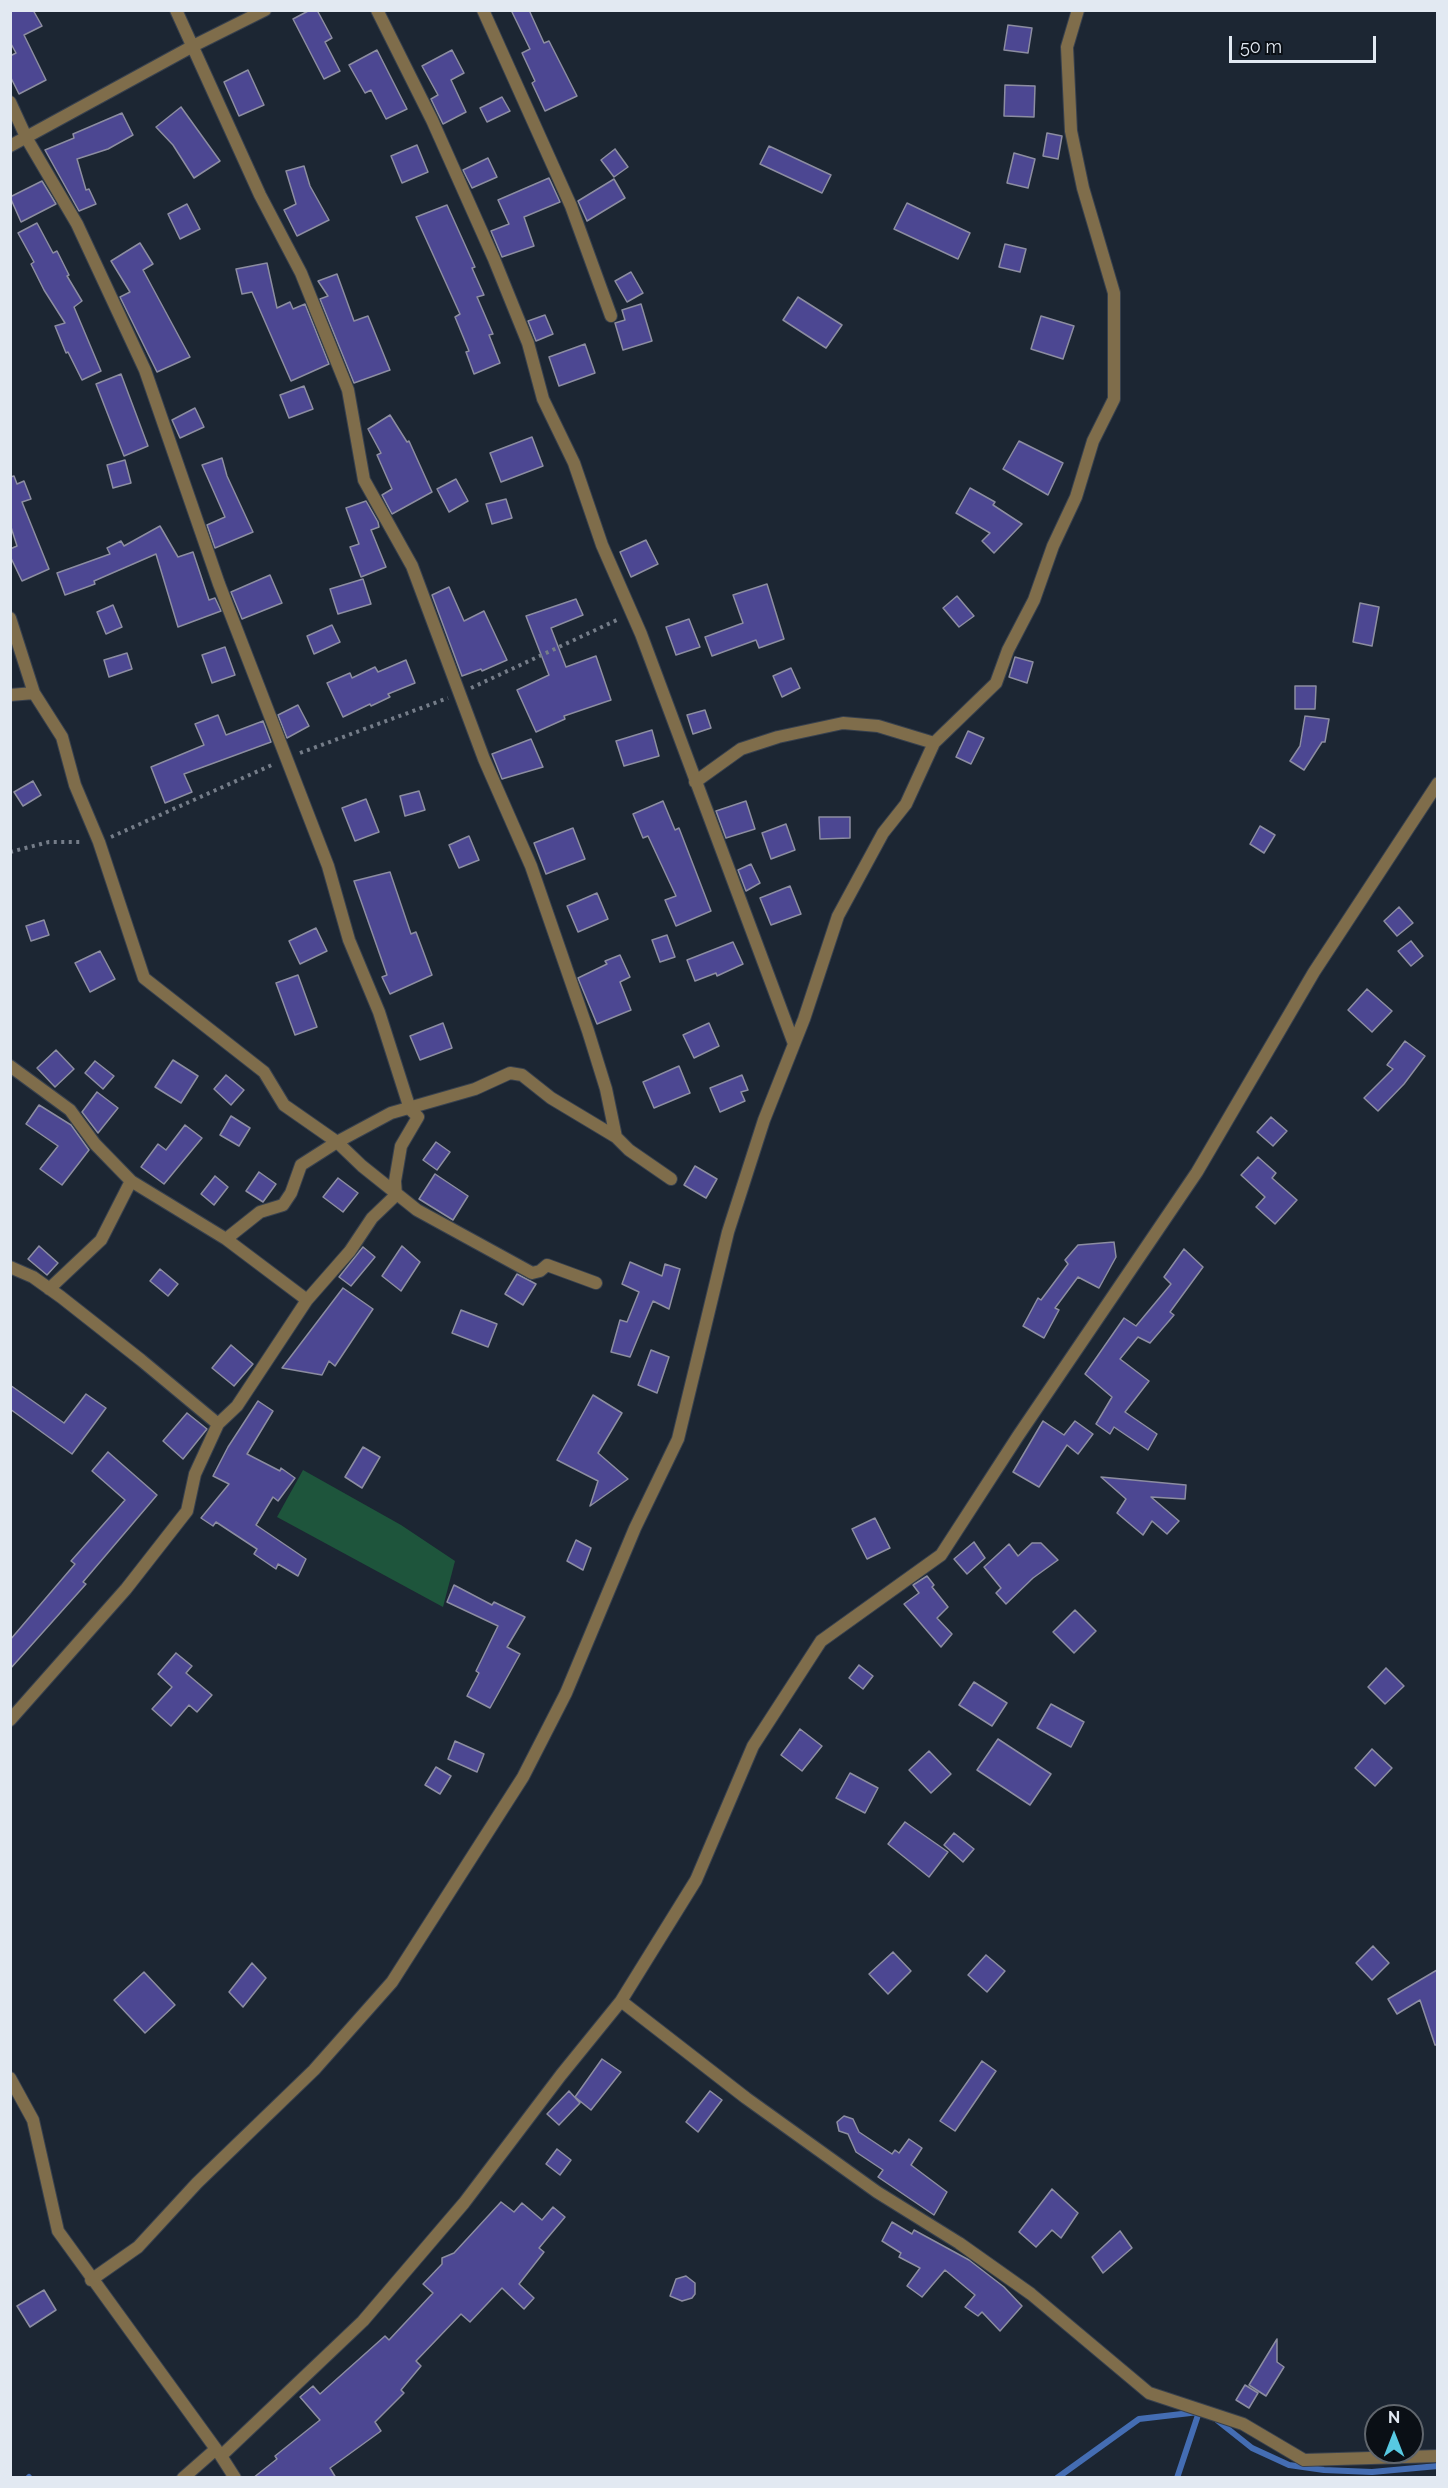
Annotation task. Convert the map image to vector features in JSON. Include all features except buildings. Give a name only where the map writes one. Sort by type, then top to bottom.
[{"type":"street","points":[[176,10],[260,195],[301,273],[348,390],[364,480],[412,566],[459,694],[531,866],[588,1030],[606,1089],[616,1137]]},
{"type":"street","points":[[10,146],[193,46],[265,10]]},
{"type":"street","points":[[377,10],[432,120],[494,259],[528,343],[543,399],[574,463],[602,545],[632,613],[794,1044]]},
{"type":"street","points":[[483,10],[571,206],[611,316]]},
{"type":"street","points":[[91,2280],[138,2247],[197,2183],[314,2070],[392,1982],[523,1777],[566,1693],[635,1528],[678,1439],[728,1232],[764,1120],[794,1044],[838,916],[883,833],[906,804],[933,743],[996,682],[1008,650],[1034,600],[1053,546],[1076,497],[1093,441],[1114,399],[1114,293],[1083,188],[1071,131],[1067,47],[1078,10]]},
{"type":"street","points":[[10,102],[27,138],[77,224],[145,370],[219,584],[328,866],[349,940],[379,1012],[410,1109],[418,1117],[401,1146],[395,1181],[396,1195]]},
{"type":"street","points":[[10,618],[34,693],[62,737],[75,785],[99,842],[144,978],[264,1072],[284,1105],[337,1142],[396,1195],[417,1210],[532,1273],[540,1271],[547,1265],[596,1283]]},
{"type":"street","points":[[10,695],[34,693]]},
{"type":"street","points":[[695,782],[741,749],[778,736],[843,723],[878,726],[933,743]]},
{"type":"street","points":[[183,2478],[219,2453],[363,2321],[464,2203],[561,2075],[621,2001],[696,1880],[753,1746],[820,1641],[941,1555],[1018,1436],[1197,1172],[1314,972],[1437,783]]},
{"type":"street","points":[[10,1066],[70,1110],[95,1144],[131,1181],[226,1239],[307,1300]]},
{"type":"street","points":[[226,1239],[260,1212],[283,1205],[291,1193],[302,1165],[371,1122],[475,1089],[498,1077],[510,1074],[522,1075],[551,1098],[616,1137],[629,1150],[671,1179]]},
{"type":"street","points":[[49,1289],[101,1240],[131,1181]]},
{"type":"street","points":[[10,1719],[126,1590],[187,1511],[195,1474],[218,1424],[237,1406],[307,1300],[350,1251],[372,1218],[396,1195]]},
{"type":"street","points":[[10,1267],[33,1277],[49,1289],[141,1360],[218,1424]]},
{"type":"street","points":[[621,2001],[746,2098],[858,2178],[959,2243],[1031,2294],[1149,2393],[1243,2424],[1304,2460],[1437,2456]]},
{"type":"street","points":[[10,2078],[33,2120],[58,2231],[235,2478]]},
{"type":"path","points":[[10,852],[49,842],[99,842],[151,822],[286,759],[459,694],[632,613]]},
{"type":"green space","points":[[303,1470],[401,1525],[455,1561],[443,1607],[277,1517]]},
{"type":"waterway","points":[[1057,2478],[1139,2419],[1199,2412]]},
{"type":"waterway","points":[[1177,2478],[1199,2412],[1203,2414]]},
{"type":"waterway","points":[[1218,2421],[1252,2448],[1289,2465],[1324,2470],[1372,2472],[1438,2466]]}]
